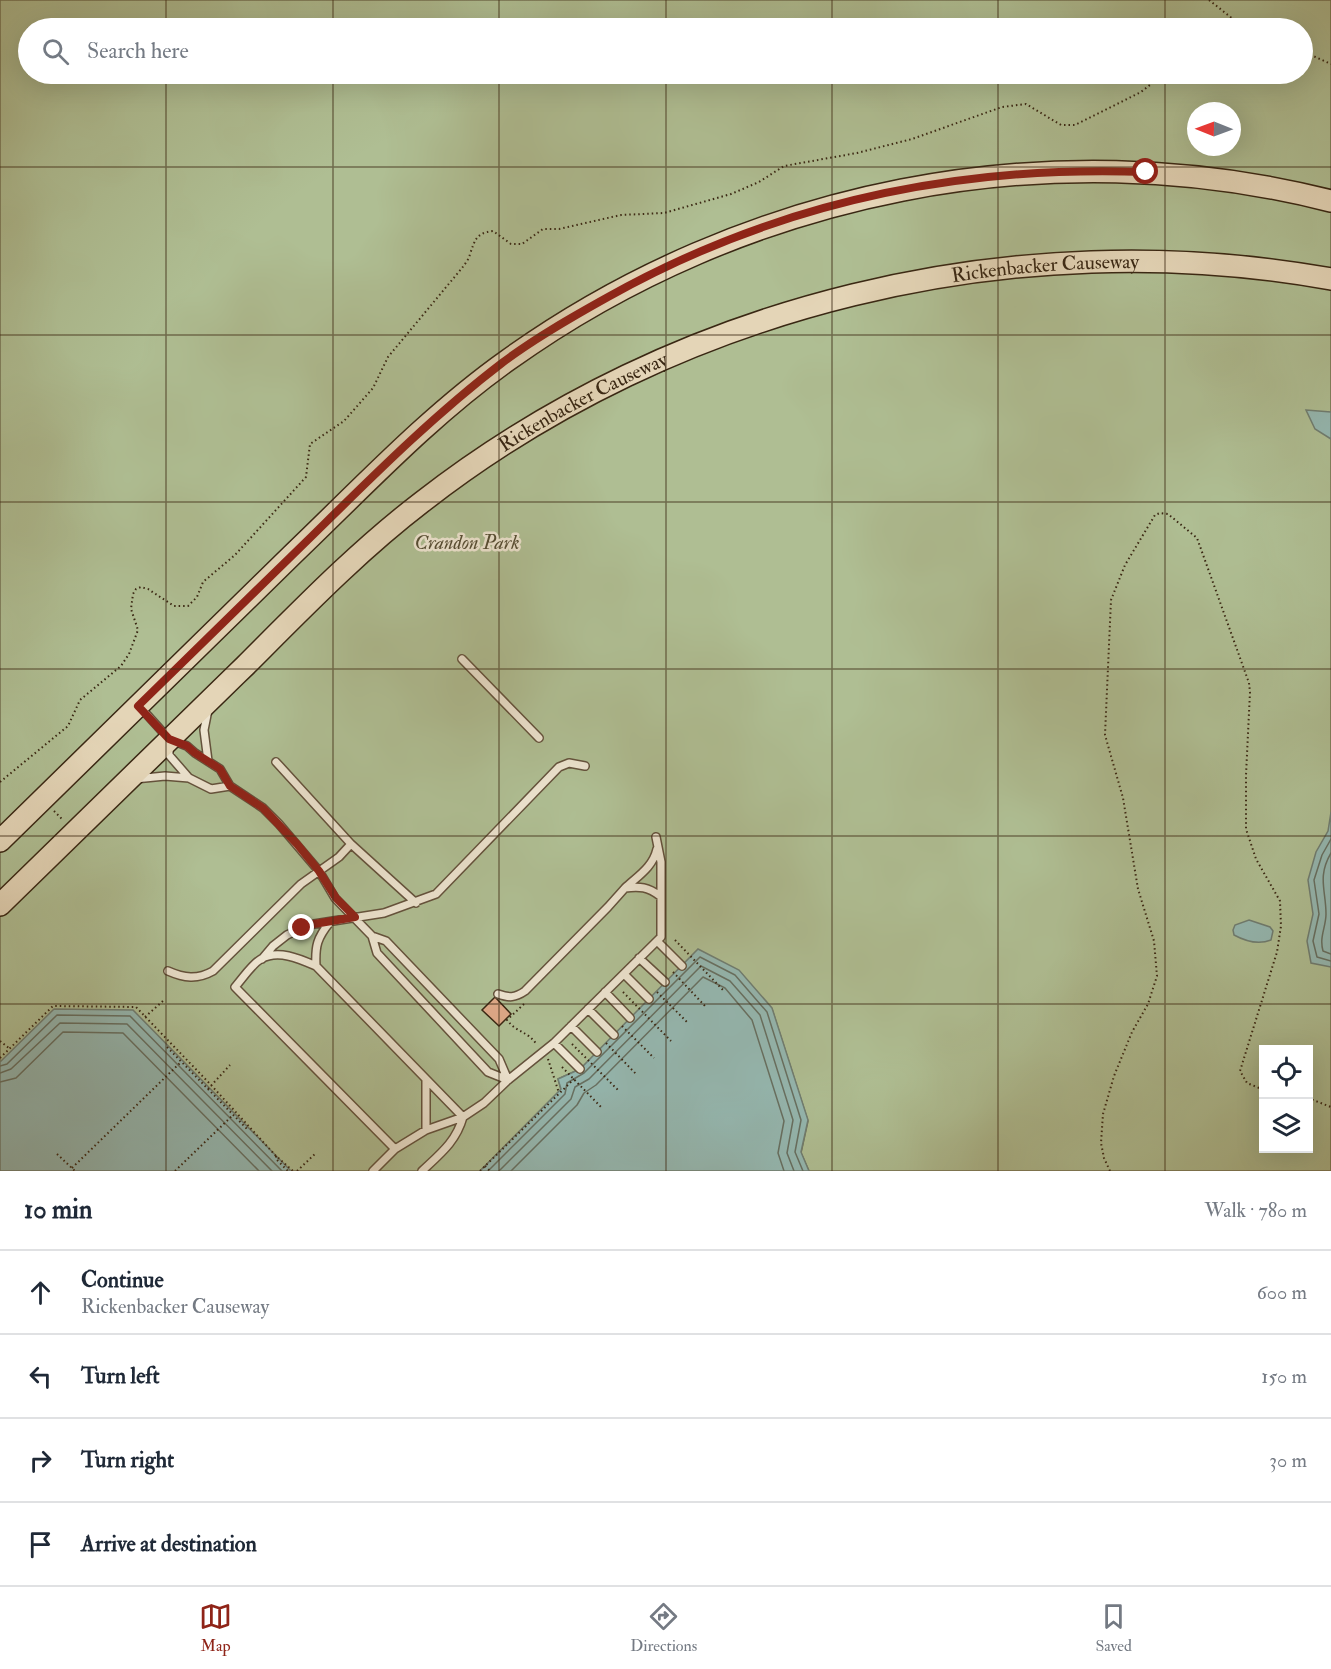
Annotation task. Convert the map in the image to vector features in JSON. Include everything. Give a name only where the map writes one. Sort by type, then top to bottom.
[{"type":"main road","points":[[0,841],[388,462],[470,389],[533,342],[588,308],[698,251],[836,204],[909,187],[987,176],[1079,171],[1176,174],[1254,185],[1331,201]]},
{"type":"main road","name":"Rickenbacker Causeway","points":[[0,905],[356,558],[423,501],[469,467],[556,413],[666,357],[770,318],[844,296],[937,277],[1026,266],[1080,262],[1171,261],[1259,267],[1331,279]]},
{"type":"lane","points":[[462,659],[539,738]]},
{"type":"lane","points":[[208,761],[204,730],[211,698]]},
{"type":"lane","points":[[138,706],[169,739],[187,746],[220,769],[230,786],[263,808],[319,871],[336,898],[372,936],[377,953],[488,1072],[508,1080]]},
{"type":"lane","points":[[169,739],[169,755],[189,778]]},
{"type":"lane","points":[[276,762],[351,844],[416,903]]},
{"type":"lane","points":[[395,1149],[235,987],[273,945],[287,935],[314,924],[384,913],[436,894],[559,767],[569,762],[585,766]]},
{"type":"lane","points":[[129,780],[165,776],[189,778],[211,789],[230,786]]},
{"type":"lane","points":[[373,1171],[395,1149],[426,1130],[463,1117],[484,1103],[508,1080],[554,1043],[661,937],[663,921],[660,896],[661,862],[656,837],[655,857],[648,868],[625,888],[549,967],[517,996],[507,998],[498,994]]},
{"type":"lane","points":[[168,971],[181,977],[193,978],[213,971],[300,884],[339,857],[351,844]]},
{"type":"lane","points":[[625,888],[642,886],[660,896]]},
{"type":"lane","points":[[316,966],[315,951],[320,935],[330,922]]},
{"type":"lane","points":[[372,936],[386,941],[500,1059],[508,1080]]},
{"type":"lane","points":[[657,941],[682,966]]},
{"type":"lane","points":[[262,959],[294,956],[316,966],[463,1117]]},
{"type":"lane","points":[[639,958],[665,982]]},
{"type":"lane","points":[[624,974],[649,999]]},
{"type":"lane","points":[[605,992],[630,1018]]},
{"type":"lane","points":[[588,1009],[614,1035]]},
{"type":"lane","points":[[571,1026],[597,1052]]},
{"type":"lane","points":[[554,1043],[580,1070]]},
{"type":"lane","points":[[426,1080],[426,1130]]},
{"type":"lane","points":[[422,1171],[454,1139],[463,1117]]},
{"type":"path","points":[[1209,0],[1232,18]]},
{"type":"path","points":[[1313,56],[1331,64]]},
{"type":"path","points":[[1110,1171],[1101,1143],[1103,1114],[1114,1076],[1132,1032],[1148,1004],[1157,976],[1154,941],[1138,889],[1124,798],[1105,735],[1111,600],[1125,565],[1139,539],[1155,515],[1160,513],[1168,514],[1197,538],[1249,683],[1246,829],[1256,859],[1280,902],[1281,913],[1278,952],[1240,1071],[1247,1083],[1259,1088]]},
{"type":"path","points":[[48,805],[63,820]]},
{"type":"path","points":[[675,940],[723,990]]},
{"type":"path","points":[[666,965],[705,1006]]},
{"type":"path","points":[[656,991],[688,1023]]},
{"type":"path","points":[[623,992],[671,1041]]},
{"type":"path","points":[[145,1017],[163,1001]]},
{"type":"path","points":[[524,1004],[507,1020],[516,1030],[530,1035],[550,1063],[559,1094]]},
{"type":"path","points":[[0,1058],[53,1006],[135,1007],[292,1171],[316,1153]]},
{"type":"path","points":[[615,1019],[654,1058]]},
{"type":"path","points":[[0,1041],[10,1049]]},
{"type":"path","points":[[605,1042],[637,1075]]},
{"type":"path","points":[[572,1044],[619,1091]]},
{"type":"path","points":[[167,1047],[248,1130]]},
{"type":"path","points":[[57,1154],[73,1170],[181,1062]]},
{"type":"path","points":[[208,1089],[230,1065]]},
{"type":"path","points":[[562,1067],[602,1108]]},
{"type":"path","points":[[480,1171],[574,1079]]},
{"type":"path","points":[[1311,1099],[1331,1107]]},
{"type":"path","points":[[175,1171],[233,1115]]},
{"type":"path","points":[[485,1166],[490,1171]]},
{"type":"green space","name":"Crandon Park","points":[[0,0],[1331,0],[1331,1171],[809,1171],[801,1153],[808,1121],[772,1009],[580,1069],[558,1079],[561,1090],[480,1171],[290,1171],[0,1062]]},
{"type":"water","points":[[1306,410],[1331,412],[1331,439],[1315,429]]},
{"type":"water","points":[[1331,812],[1331,967],[1311,963],[1307,941],[1313,914],[1308,880],[1316,852],[1328,831]]},
{"type":"water","points":[[1249,920],[1270,927],[1273,931],[1271,940],[1252,942],[1234,935],[1235,925]]},
{"type":"water","points":[[698,949],[739,970],[772,1008],[808,1120],[801,1152],[809,1171],[480,1171],[561,1089],[558,1079],[580,1069]]},
{"type":"water","points":[[54,1009],[133,1010],[291,1171],[0,1171],[0,1062]]},
{"type":"building","points":[[495,997],[511,1014],[499,1026],[482,1010]]},
{"type":"route","points":[[302,928],[355,917],[336,898],[319,871],[297,844],[263,808],[230,786],[220,769],[187,746],[169,739],[138,706],[365,483],[435,418],[506,361],[588,308],[698,251],[745,233],[836,204],[909,187],[953,180],[1052,172],[1146,172]]}]
